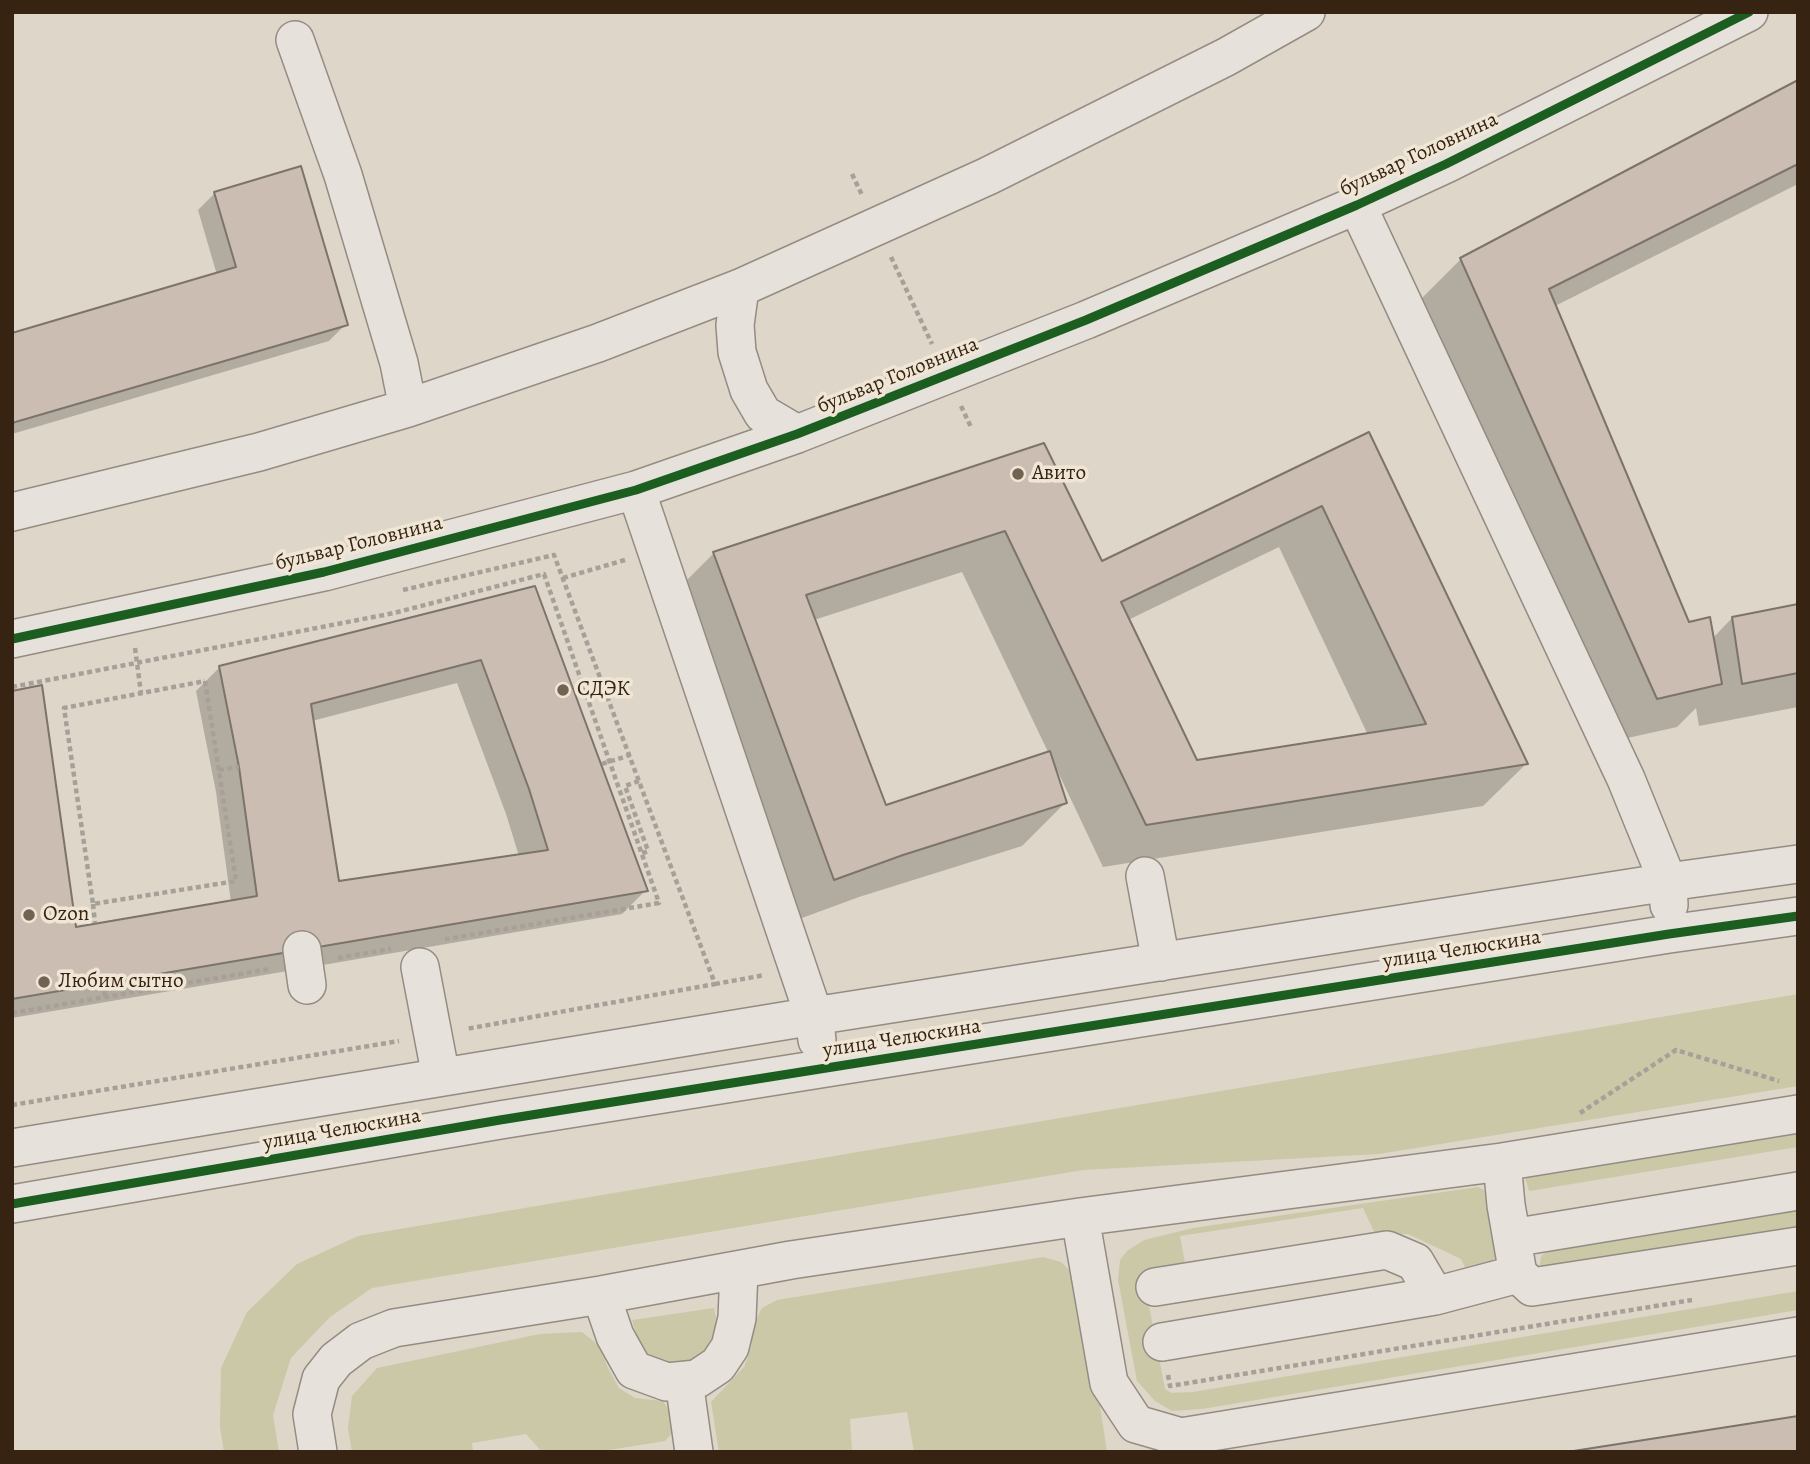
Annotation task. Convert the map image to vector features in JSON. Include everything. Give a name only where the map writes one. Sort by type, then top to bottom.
[{"type":"street","name":"бульвар Головнина","points":[[12,639],[324,572],[636,490],[797,435],[1086,320],[1357,205],[1446,164],[1749,12]]},
{"type":"street","points":[[12,512],[259,452],[408,408],[598,343],[740,288],[988,176],[1226,57],[1283,18]]},
{"type":"street","points":[[295,40],[343,175],[397,354],[408,408]]},
{"type":"street","points":[[1357,205],[1626,779],[1668,882],[1669,934]]},
{"type":"street","points":[[740,288],[735,326],[737,352],[749,390],[764,414],[797,435]]},
{"type":"street","points":[[636,490],[814,1016],[820,1069]]},
{"type":"street","name":"улица Челюскина","points":[[12,1149],[814,1016],[1798,864]]},
{"type":"street","points":[[1145,876],[1161,962]]},
{"type":"street","name":"улица Челюскина","points":[[12,1204],[500,1120],[1669,934],[1798,916]]},
{"type":"street","points":[[420,951],[441,1077]]},
{"type":"street","points":[[318,1452],[312,1414],[321,1379],[335,1360],[361,1341],[394,1328],[601,1295],[792,1260],[1080,1217],[1502,1162],[1792,1099]]},
{"type":"street","points":[[1502,1162],[1518,1274],[1532,1287],[1798,1246]]},
{"type":"street","points":[[1512,1238],[1798,1191]]},
{"type":"street","points":[[1080,1217],[1109,1383],[1136,1424],[1181,1437],[1798,1336]]},
{"type":"street","points":[[1155,1287],[1387,1250],[1415,1262],[1435,1296]]},
{"type":"street","points":[[601,1295],[615,1336],[634,1370],[667,1382],[697,1379],[718,1365],[730,1347],[737,1318],[739,1271]]},
{"type":"street","points":[[1162,1342],[1435,1296],[1518,1274]]},
{"type":"street","points":[[684,1381],[694,1452]]},
{"type":"path","points":[[852,174],[971,427]]},
{"type":"path","points":[[401,590],[554,555],[715,984]]},
{"type":"path","points":[[563,578],[629,559]]},
{"type":"path","points":[[12,687],[394,613],[544,574],[659,903],[420,951],[305,966],[12,1013]]},
{"type":"path","points":[[142,693],[134,647],[148,645]]},
{"type":"path","points":[[93,904],[236,881],[205,681],[64,708],[95,923]]},
{"type":"path","points":[[602,764],[629,755]]},
{"type":"path","points":[[219,770],[239,767]]},
{"type":"path","points":[[639,780],[625,786],[648,851],[641,854]]},
{"type":"path","points":[[12,1105],[433,1035],[777,972]]},
{"type":"path","points":[[103,983],[105,997]]},
{"type":"path","points":[[1573,1118],[1676,1050],[1792,1099]]},
{"type":"path","points":[[1162,1342],[1170,1386],[1702,1298]]},
{"type":"shaded area","points":[[1798,994],[1798,1086],[1379,1154],[1083,1170],[372,1288],[330,1317],[291,1358],[273,1415],[279,1452],[224,1452],[220,1427],[221,1368],[247,1312],[297,1264],[358,1236]]},
{"type":"shaded area","points":[[1798,1133],[1798,1147],[1529,1191],[1525,1177]]},
{"type":"shaded area","points":[[1478,1187],[1484,1190],[1490,1201],[1498,1244],[1494,1261],[1481,1270],[1468,1273],[1461,1259],[1408,1234],[1375,1234],[1363,1208],[1180,1236],[1185,1263],[1143,1274],[1165,1389],[1172,1393],[1193,1392],[1798,1291],[1798,1310],[1202,1409],[1172,1411],[1155,1401],[1137,1381],[1118,1280],[1120,1260],[1127,1251],[1144,1240],[1193,1228]]},
{"type":"shaded area","points":[[1798,1208],[1798,1233],[1543,1270],[1540,1264],[1541,1256],[1551,1249]]},
{"type":"shaded area","points":[[1043,1257],[1061,1262],[1076,1277],[1084,1301],[1107,1452],[914,1452],[907,1412],[850,1419],[852,1452],[719,1452],[711,1402],[744,1367],[751,1348],[754,1324],[762,1308],[777,1300]]},
{"type":"shaded area","points":[[714,1308],[714,1334],[706,1349],[691,1363],[676,1367],[648,1359],[639,1345],[632,1320]]},
{"type":"shaded area","points":[[582,1332],[601,1347],[607,1366],[619,1388],[635,1398],[663,1401],[672,1415],[673,1432],[665,1441],[597,1452],[542,1452],[526,1434],[472,1443],[473,1452],[352,1452],[348,1428],[352,1396],[377,1368],[540,1334]]},
{"type":"building","points":[[1798,80],[1798,164],[1549,289],[1689,622],[1710,617],[1722,684],[1657,699],[1460,258]]},
{"type":"building","points":[[301,166],[348,325],[12,423],[12,333],[236,267],[214,192]]},
{"type":"building","points":[[1369,432],[1528,764],[1146,825],[1005,531],[806,595],[886,805],[1050,751],[1067,803],[834,880],[713,552],[1044,443],[1102,561]],"holes":[[[1322,506],[1426,724],[1197,760],[1121,602]]]},
{"type":"building","points":[[535,586],[648,891],[12,999],[12,691],[42,685],[76,927],[257,896],[239,767],[219,666]],"holes":[[[481,660],[529,789],[548,850],[339,881],[311,704]]]},
{"type":"building","points":[[1798,604],[1798,673],[1742,684],[1732,617]]},
{"type":"building","points":[[1798,1416],[1798,1452],[1567,1452]]},
{"type":"cycle path","points":[[12,639],[324,572],[636,490],[797,434],[1086,320],[1357,205],[1446,164],[1749,12]]},
{"type":"cycle path","points":[[12,1204],[500,1120],[1669,934],[1798,916]]},
{"type":"place","name":"Авито","points":[[1018,474]]},
{"type":"place","name":"СДЭК","points":[[563,690]]},
{"type":"place","name":"Ozon","points":[[29,915]]},
{"type":"place","name":"Любим сытно","points":[[44,982]]}]
